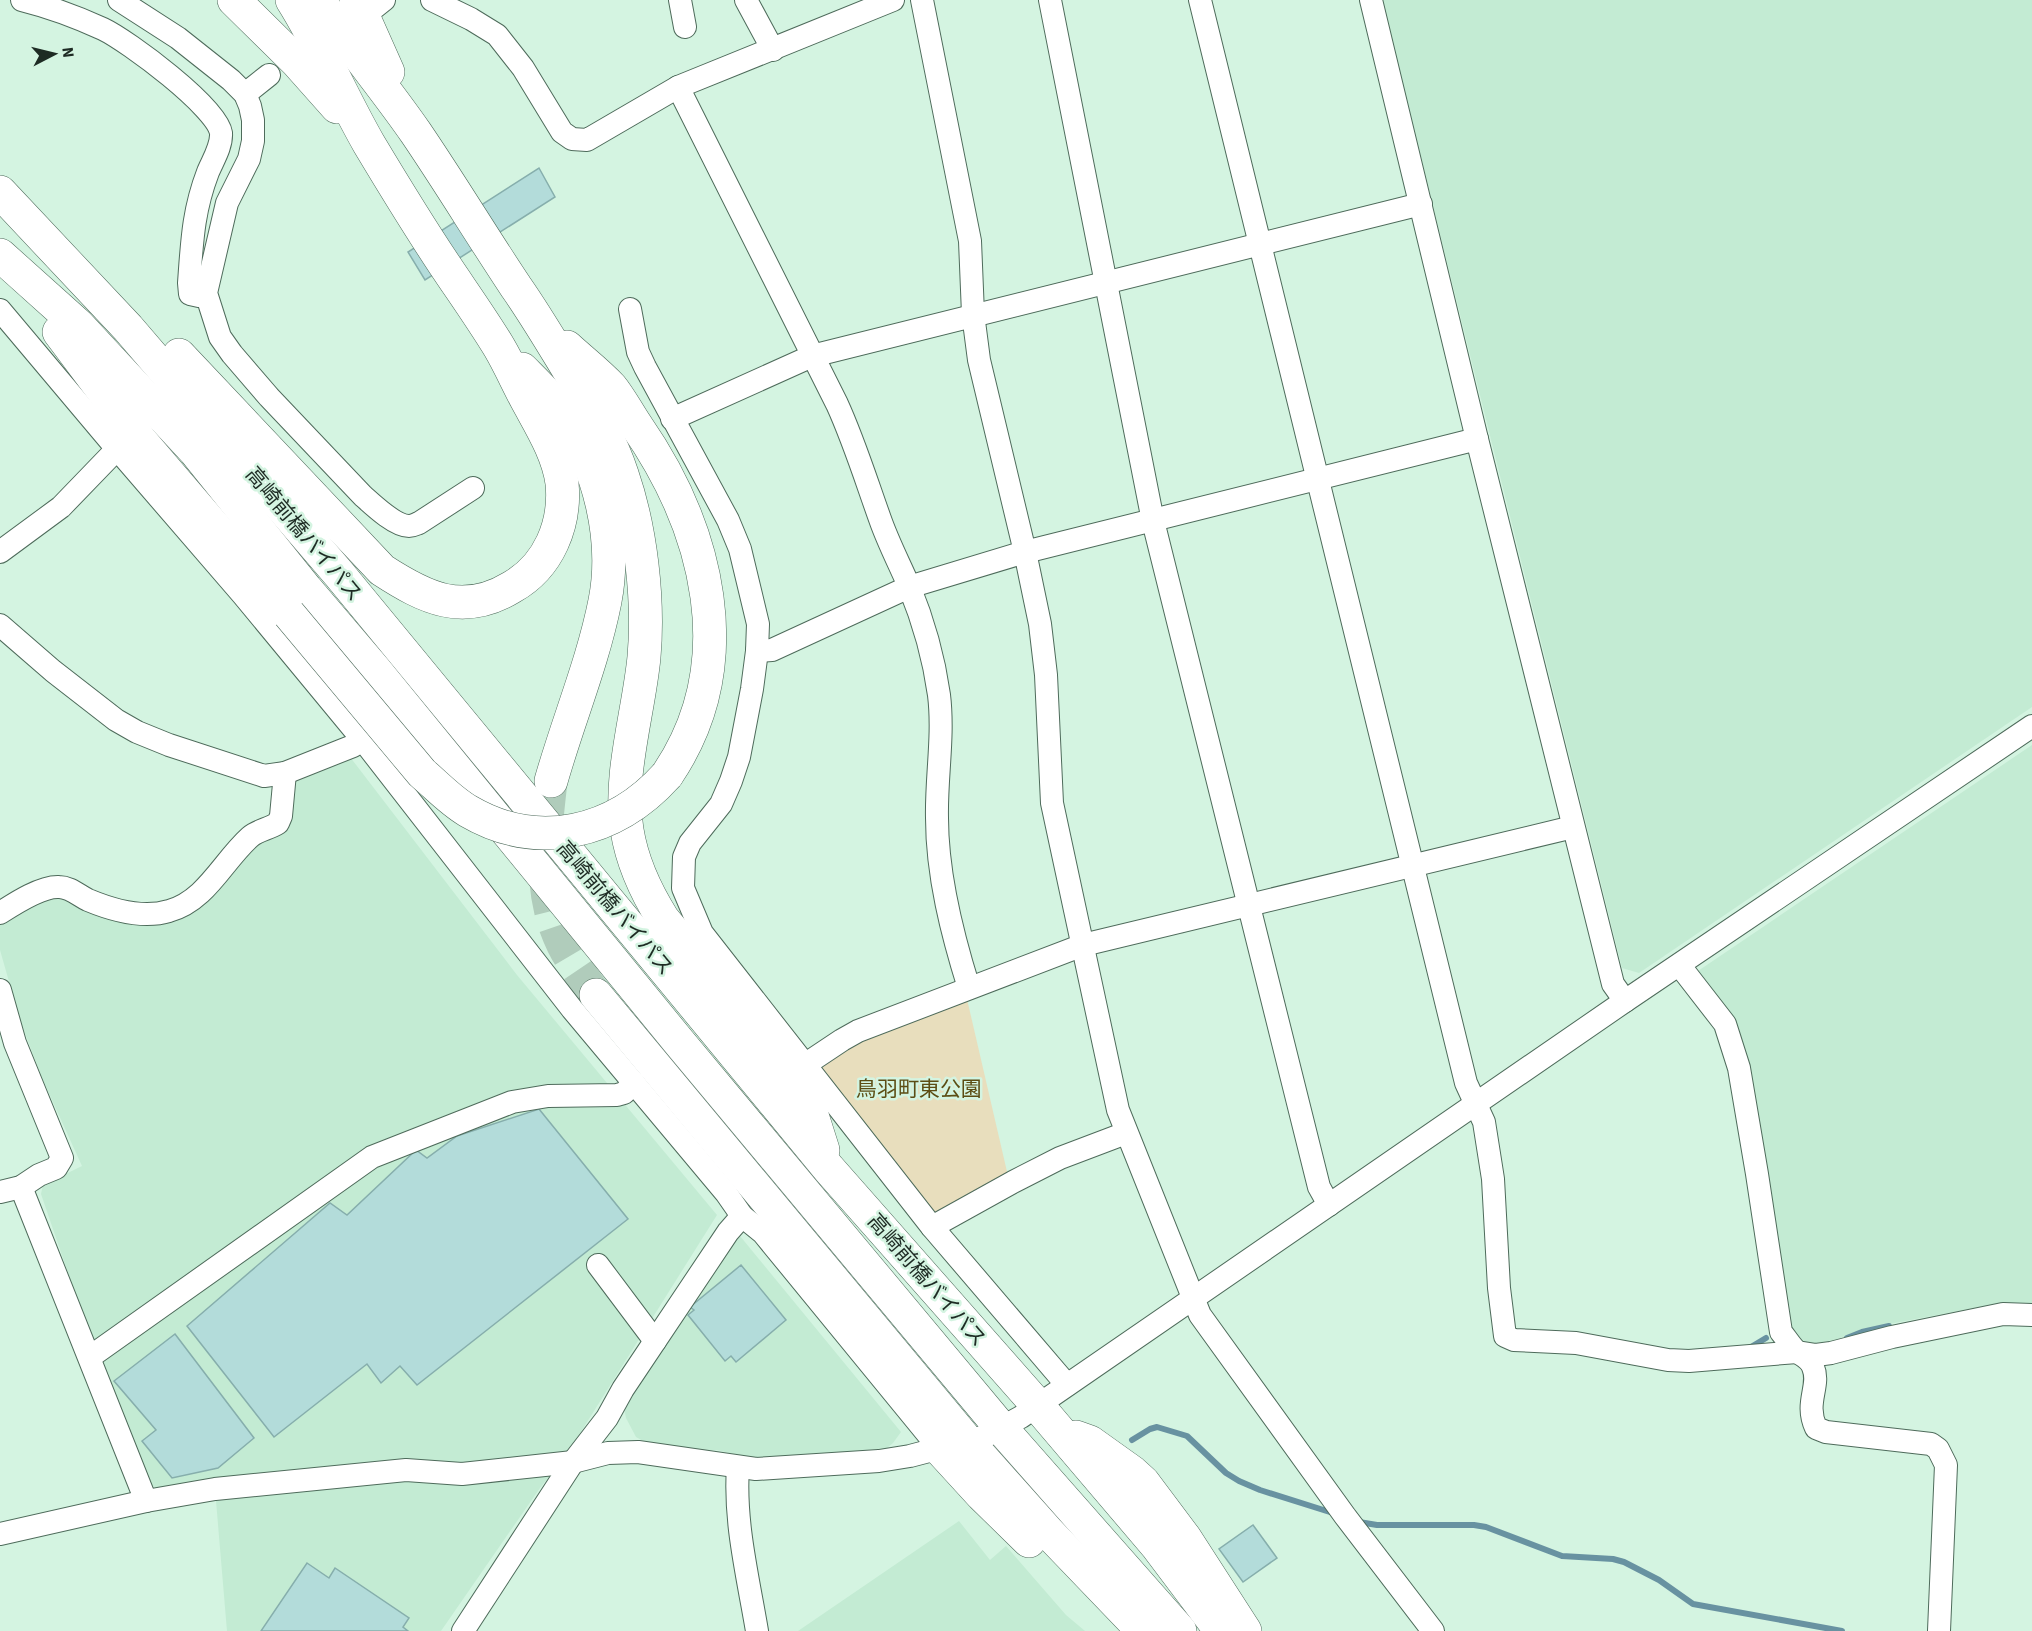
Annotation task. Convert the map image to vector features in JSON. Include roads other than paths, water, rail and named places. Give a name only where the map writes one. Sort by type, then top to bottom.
[{"type":"highway","points":[[234,0],[297,62],[368,142]]},
{"type":"highway","points":[[128,328],[178,354],[382,570],[414,591],[428,597],[473,602],[506,591],[537,569],[551,545],[561,517],[563,499],[556,459],[499,347],[368,142],[318,43],[292,0]]},
{"type":"highway","points":[[319,0],[416,133],[476,228],[539,321],[609,442],[622,475],[640,554],[643,582],[644,654],[625,798],[627,828],[633,856],[651,901],[663,920],[789,1072],[811,1112],[829,1169]]},
{"type":"highway","points":[[371,3],[416,133]]},
{"type":"highway","name":"高崎前橋バイパス","points":[[0,192],[128,328],[339,574],[829,1169],[1157,1545],[1221,1631]]},
{"type":"highway","points":[[0,255],[140,440],[290,614],[422,773],[447,796],[468,811],[489,821],[548,833],[581,829],[628,810],[643,800],[668,775],[689,740],[703,696],[710,628],[708,597],[701,561],[677,495],[648,442],[610,387],[539,321]]},
{"type":"highway","name":"高崎前橋バイパス","points":[[0,255],[78,325],[195,451],[679,1042],[1001,1428],[1180,1631]]},
{"type":"highway","points":[[499,347],[553,400],[573,430],[594,476],[607,533],[606,599],[551,781]]},
{"type":"highway","points":[[596,996],[953,1445],[990,1503],[1124,1631]]},
{"type":"highway","points":[[1063,1435],[1078,1437],[1090,1442],[1143,1482],[1185,1538],[1245,1631]]},
{"type":"highway","points":[[953,1445],[1049,1533],[1143,1631]]},
{"type":"street","points":[[22,0],[60,11],[105,30],[139,52],[185,88],[212,115],[219,127],[220,142],[197,203],[189,272],[190,294],[199,296],[206,292]]},
{"type":"street","points":[[432,0],[497,34],[523,68],[562,132],[572,139],[587,140],[678,87],[893,0]]},
{"type":"street","points":[[680,0],[684,27]]},
{"type":"street","points":[[746,0],[772,50]]},
{"type":"street","points":[[922,0],[970,241],[979,360],[1025,552],[1044,652],[1052,802],[1118,1110],[1200,1315],[1345,1516],[1433,1631]]},
{"type":"street","points":[[1050,0],[1153,521],[1319,1187],[1329,1205]]},
{"type":"street","points":[[1200,0],[1466,1083],[1484,1122],[1493,1179],[1499,1288],[1505,1336],[1514,1340],[1576,1343],[1668,1360],[1689,1361],[1797,1352],[1816,1355],[1831,1353],[1892,1337],[2003,1314],[2032,1315]]},
{"type":"street","points":[[1371,0],[1612,984],[1625,1001]]},
{"type":"street","points":[[105,30],[123,2],[178,38],[245,94],[252,113],[253,141],[249,159],[227,203],[206,292],[220,337],[247,373],[375,507],[398,523],[409,526],[419,523],[473,488]]},
{"type":"street","points":[[245,94],[269,75]]},
{"type":"street","points":[[678,87],[837,404],[854,441],[880,519],[909,587],[933,662],[937,682],[940,718],[937,821],[941,869],[947,904],[969,988]]},
{"type":"street","points":[[672,419],[812,356],[1421,204]]},
{"type":"street","points":[[630,309],[638,352],[728,520],[740,549],[758,624],[758,651],[732,781],[721,804],[690,843],[684,856],[683,888],[702,933],[932,1227],[1067,1385]]},
{"type":"street","points":[[0,310],[243,595],[362,739],[572,1009],[726,1193],[742,1216],[763,1233],[953,1445]]},
{"type":"street","points":[[758,651],[772,650],[909,587],[1025,552],[1477,439]]},
{"type":"street","points":[[0,552],[61,507],[117,449]]},
{"type":"street","points":[[0,625],[53,671],[117,720],[137,732],[169,745],[264,776],[285,773],[353,746],[362,739]]},
{"type":"street","points":[[0,1534],[146,1501],[215,1489],[406,1470],[462,1474],[573,1462],[608,1453],[638,1452],[756,1469],[879,1461],[953,1445],[1001,1428],[1038,1406],[1625,1001],[2032,726]]},
{"type":"street","points":[[0,913],[33,894],[57,886],[101,905],[135,913],[154,914],[170,911],[184,904],[210,883],[256,832],[278,823],[281,816],[285,773]]},
{"type":"street","points":[[806,1064],[858,1031],[1083,945],[1573,827]]},
{"type":"street","points":[[1680,966],[1725,1024],[1739,1068],[1781,1332],[1797,1352],[1812,1363],[1814,1370],[1810,1404],[1811,1417],[1816,1428],[1826,1432],[1931,1444],[1944,1456],[1946,1465],[1939,1631]]},
{"type":"street","points":[[0,990],[27,1076],[62,1158],[56,1168],[11,1189],[90,1357],[146,1501]]},
{"type":"street","points":[[90,1357],[372,1157],[512,1102],[548,1096],[617,1095],[624,1093],[634,1083]]},
{"type":"street","points":[[932,1227],[1060,1158],[1126,1133]]},
{"type":"street","points":[[463,1631],[573,1462],[607,1418],[655,1341],[728,1232],[742,1216]]},
{"type":"street","points":[[598,1265],[655,1341]]},
{"type":"street","points":[[738,1467],[736,1490],[742,1545],[757,1631]]},
{"type":"waterway","points":[[1847,1338],[1889,1326]]},
{"type":"waterway","points":[[1751,1347],[1766,1338]]},
{"type":"waterway","points":[[1132,1440],[1157,1427],[1187,1436],[1226,1473],[1239,1481],[1333,1513]]},
{"type":"waterway","points":[[1359,1522],[1377,1525],[1486,1527],[1562,1556],[1613,1559],[1624,1562],[1659,1580],[1693,1604],[1842,1631]]},
{"type":"tunnel","points":[[551,781],[545,843],[549,905],[563,945],[574,965],[596,995]]},
{"type":"park label","name":"鳥羽町東公園","points":[[919,1089]]}]
